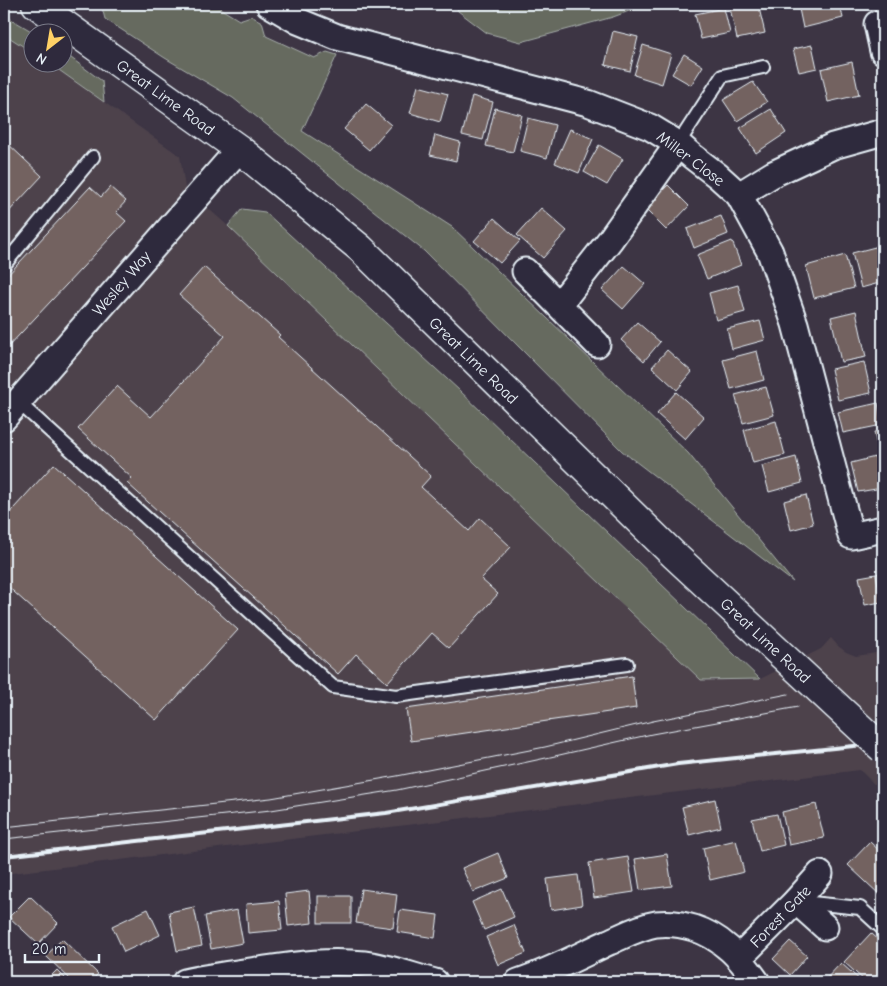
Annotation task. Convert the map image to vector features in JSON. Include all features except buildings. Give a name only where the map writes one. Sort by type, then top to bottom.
[{"type":"main road","name":"Great Lime Road","points":[[52,8],[239,149],[360,248],[674,555],[883,749]]},
{"type":"street","name":"Miller Close","points":[[270,4],[298,21],[336,37],[588,103],[650,128],[678,144],[718,176],[738,195],[770,252],[793,316],[851,536],[883,529]]},
{"type":"street","points":[[877,24],[883,50]]},
{"type":"street","points":[[738,195],[773,174],[833,146],[883,132]]},
{"type":"street","points":[[559,305],[610,240],[678,144]]},
{"type":"street","name":"Wesley Way","points":[[8,403],[239,149]]},
{"type":"street","points":[[525,270],[597,344]]},
{"type":"street","name":"Forest Gate","points":[[739,958],[820,874]]},
{"type":"street","points":[[796,901],[825,927]]},
{"type":"street","name":"Forest Gate","points":[[518,982],[641,928],[657,924],[690,926],[706,932],[729,948],[757,982]]},
{"type":"street","points":[[185,982],[206,977],[306,973],[340,962],[365,964],[435,982]]},
{"type":"lane","points":[[678,144],[722,76],[763,66]]},
{"type":"lane","points":[[4,265],[93,156]]},
{"type":"lane","points":[[8,403],[333,687],[396,696],[627,664]]},
{"type":"lane","points":[[796,901],[860,908],[883,929]]},
{"type":"shaded area","points":[[4,34],[22,46],[22,72],[62,72],[180,156],[185,188],[228,226],[701,680],[760,679],[821,649],[831,638],[846,652],[856,656],[883,652],[883,783],[874,784],[860,770],[4,874]]},
{"type":"green space","points":[[101,4],[213,4],[239,20],[251,16],[262,22],[266,36],[314,58],[327,52],[337,55],[302,131],[452,227],[688,453],[793,582],[622,451],[424,251],[233,98],[165,58],[105,19]]},
{"type":"green space","points":[[456,4],[493,4],[495,9],[518,4],[648,4],[613,17],[521,42],[487,33],[458,11]]},
{"type":"green space","points":[[4,15],[22,26],[22,46],[4,34]]},
{"type":"green space","points":[[72,59],[102,81],[104,102],[62,72],[72,72]]},
{"type":"green space","points":[[242,209],[265,212],[459,390],[760,679],[701,680],[228,226]]},
{"type":"tram line","points":[[4,827],[271,798],[545,747],[653,721],[788,694]]},
{"type":"tram line","points":[[4,839],[271,810],[397,790],[652,734],[798,707]]},
{"type":"railway","points":[[4,856],[386,813],[678,764],[883,743]]}]
